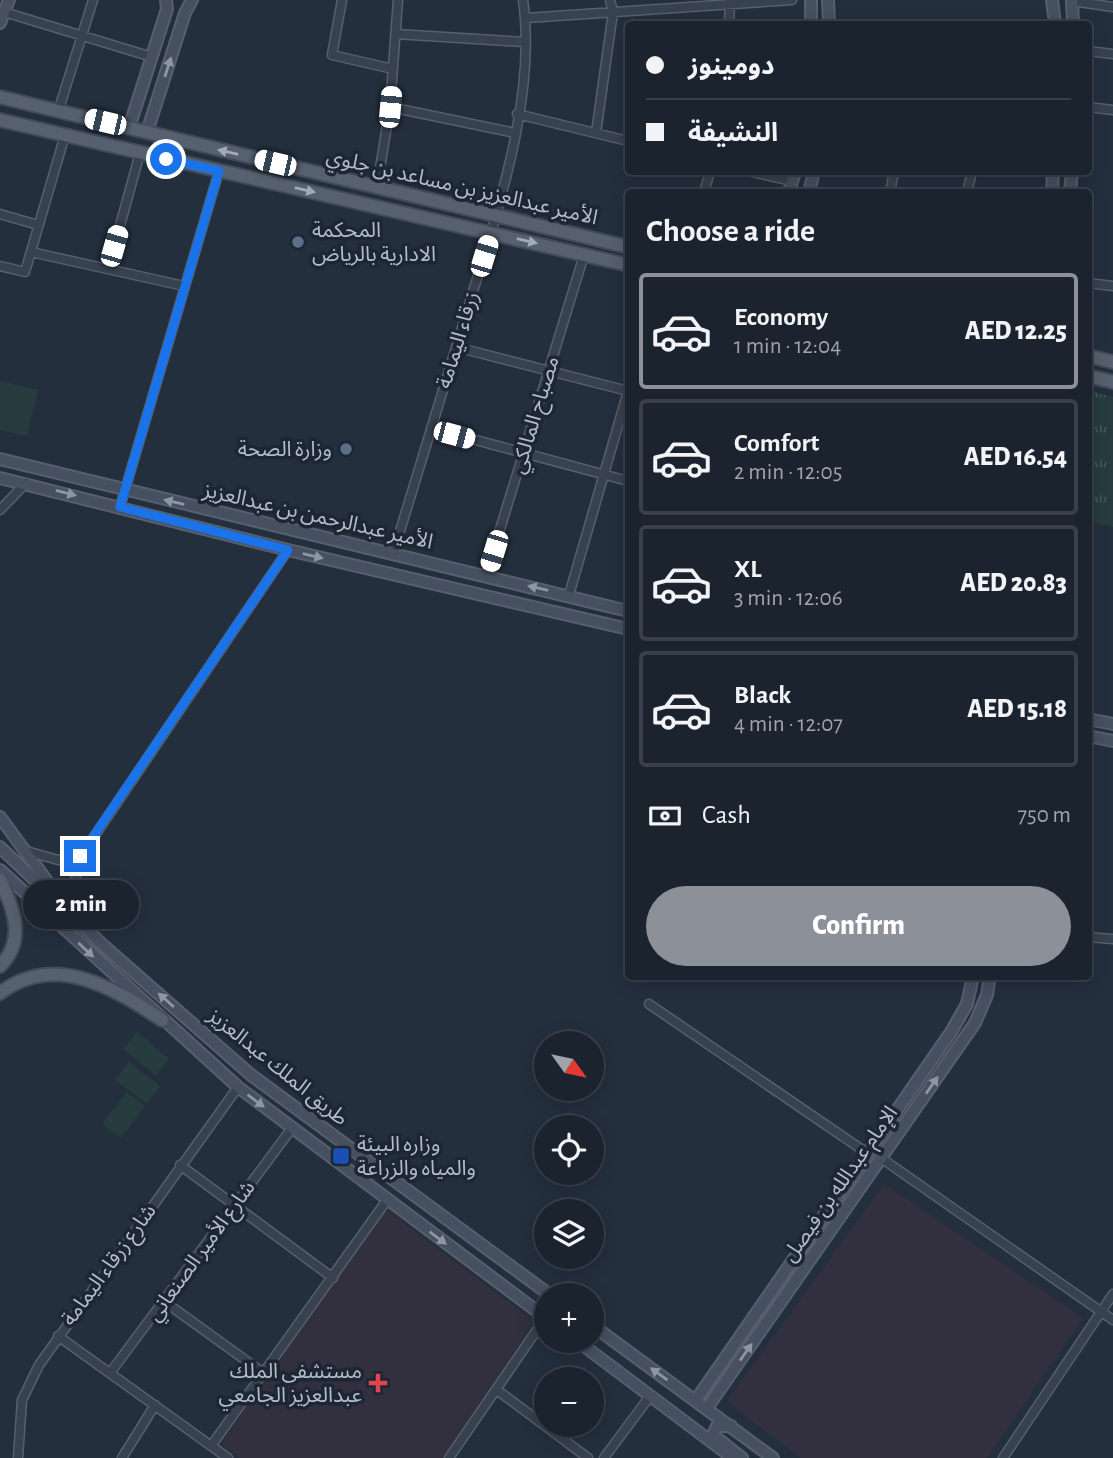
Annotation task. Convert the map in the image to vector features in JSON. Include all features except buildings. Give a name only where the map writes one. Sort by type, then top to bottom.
[{"type":"main road","name":"الأمير عبدالعزيز بن مساعد بن جلوي","points":[[0,97],[625,246]]},
{"type":"main road","name":"الأمير عبدالعزيز بن مساعد بن جلوي","points":[[0,120],[625,264]]},
{"type":"main road","points":[[1092,357],[1113,362]]},
{"type":"main road","points":[[1092,377],[1113,382]]},
{"type":"main road","points":[[0,880],[16,925],[15,943],[10,956],[0,965]]},
{"type":"main road","points":[[0,983],[58,974],[77,976],[127,998],[162,1020]]},
{"type":"main road","points":[[0,993],[19,979]]},
{"type":"street","points":[[9,0],[2,17],[83,36],[152,57]]},
{"type":"street","points":[[58,111],[93,0]]},
{"type":"street","points":[[129,128],[164,20],[166,0]]},
{"type":"street","points":[[147,132],[181,24],[192,0]]},
{"type":"street","points":[[342,0],[332,55],[393,69]]},
{"type":"street","points":[[377,187],[390,107],[398,0]]},
{"type":"street","name":"زرقاء اليمامة","points":[[393,554],[496,216],[515,134],[526,19],[523,0]]},
{"type":"street","points":[[596,133],[613,12],[610,0]]},
{"type":"street","points":[[526,19],[730,2],[792,0]]},
{"type":"street","points":[[811,0],[811,21]]},
{"type":"street","points":[[828,0],[829,21]]},
{"type":"street","points":[[1052,0],[1055,21]]},
{"type":"street","points":[[1073,21],[1072,1],[1113,7]]},
{"type":"street","points":[[729,21],[730,2]]},
{"type":"street","points":[[164,20],[176,14],[181,24]]},
{"type":"street","points":[[396,34],[524,42]]},
{"type":"street","points":[[1092,51],[1113,54]]},
{"type":"street","points":[[390,107],[515,134]]},
{"type":"street","points":[[1092,107],[1113,110]]},
{"type":"street","points":[[517,114],[625,140]]},
{"type":"street","points":[[0,266],[25,272],[65,135]]},
{"type":"street","points":[[108,269],[140,153]]},
{"type":"street","points":[[120,507],[219,171]]},
{"type":"street","points":[[764,175],[792,182]]},
{"type":"street","points":[[0,214],[38,225]]},
{"type":"street","points":[[31,252],[184,286]]},
{"type":"street","name":"مصباح المالكي","points":[[486,575],[584,255]]},
{"type":"street","points":[[1092,283],[1113,286]]},
{"type":"street","points":[[456,347],[625,390]]},
{"type":"street","points":[[569,595],[625,402]]},
{"type":"street","points":[[431,428],[625,480]]},
{"type":"street","points":[[0,475],[2,459]]},
{"type":"street","name":"الأمير عبدالرحمن بن عبدالعزيز","points":[[2,459],[625,610]]},
{"type":"street","name":"الأمير عبدالرحمن بن عبدالعزيز","points":[[0,475],[288,550],[625,628]]},
{"type":"street","points":[[0,510],[26,483]]},
{"type":"street","points":[[87,929],[71,899],[80,856],[288,550]]},
{"type":"street","points":[[1092,720],[1113,724]]},
{"type":"street","points":[[1092,737],[1113,741]]},
{"type":"street","points":[[0,817],[22,850],[87,929]]},
{"type":"street","name":"طريق الملك عبدالعزيز","points":[[0,847],[87,929],[266,1087],[534,1283]]},
{"type":"street","points":[[22,850],[58,860],[80,856]]},
{"type":"street","name":"طريق الملك عبدالعزيز","points":[[0,870],[238,1087],[534,1309]]},
{"type":"street","points":[[1092,937],[1113,939]]},
{"type":"street","name":"الإمام عبدالله بن فيصل","points":[[696,1400],[951,1032],[967,1004],[972,980]]},
{"type":"street","name":"الإمام عبدالله بن فيصل","points":[[708,1408],[975,1023],[987,995],[989,980]]},
{"type":"street","points":[[649,1004],[867,1153]]},
{"type":"street","name":"شارع زرقاء اليمامة","points":[[18,1458],[22,1400],[39,1364],[238,1087]]},
{"type":"street","name":"شارع الأمير الصنعاني","points":[[110,1373],[292,1128]]},
{"type":"street","points":[[881,1158],[1113,1320]]},
{"type":"street","points":[[180,1165],[332,1278]]},
{"type":"street","points":[[211,1446],[387,1200]]},
{"type":"street","points":[[1003,1458],[1113,1294]]},
{"type":"street","points":[[165,1302],[262,1372]]},
{"type":"street","points":[[604,1334],[773,1458]]},
{"type":"street","points":[[58,1336],[228,1458]]},
{"type":"street","points":[[449,1458],[534,1336]]},
{"type":"street","points":[[593,1353],[733,1458]]},
{"type":"street","points":[[497,1390],[588,1458]]},
{"type":"street","points":[[604,1458],[650,1396]]},
{"type":"street","points":[[122,1458],[155,1405]]},
{"type":"street","points":[[731,1426],[716,1426],[713,1435],[742,1458]]},
{"type":"shaded area","points":[[884,1184],[1083,1318],[987,1458],[800,1458],[727,1401]]},
{"type":"shaded area","name":"مستشفى الملك عبدالعزيز الجامعي","points":[[385,1209],[534,1321],[443,1458],[239,1458],[221,1444]]},
{"type":"green space","points":[[0,381],[38,390],[27,436],[0,430]]},
{"type":"green space","points":[[1092,392],[1113,397],[1113,527],[1092,523]]},
{"type":"green space","points":[[137,1032],[169,1059],[156,1075],[123,1049]]},
{"type":"green space","points":[[129,1062],[160,1086],[147,1104],[115,1080]]},
{"type":"green space","points":[[127,1092],[145,1106],[121,1138],[102,1124]]},
{"type":"place","name":"المحكمة الادارية بالرياض","points":[[298,242]]},
{"type":"place","name":"وزارة الصحة","points":[[346,449]]},
{"type":"place","name":"وزاره البيئة والمياه والزراعة","points":[[341,1156]]},
{"type":"place","name":"مستشفى الملك عبدالعزيز الجامعي","points":[[378,1383]]},
{"type":"route","points":[[80,856],[288,550],[120,507],[219,171],[166,159]]}]
